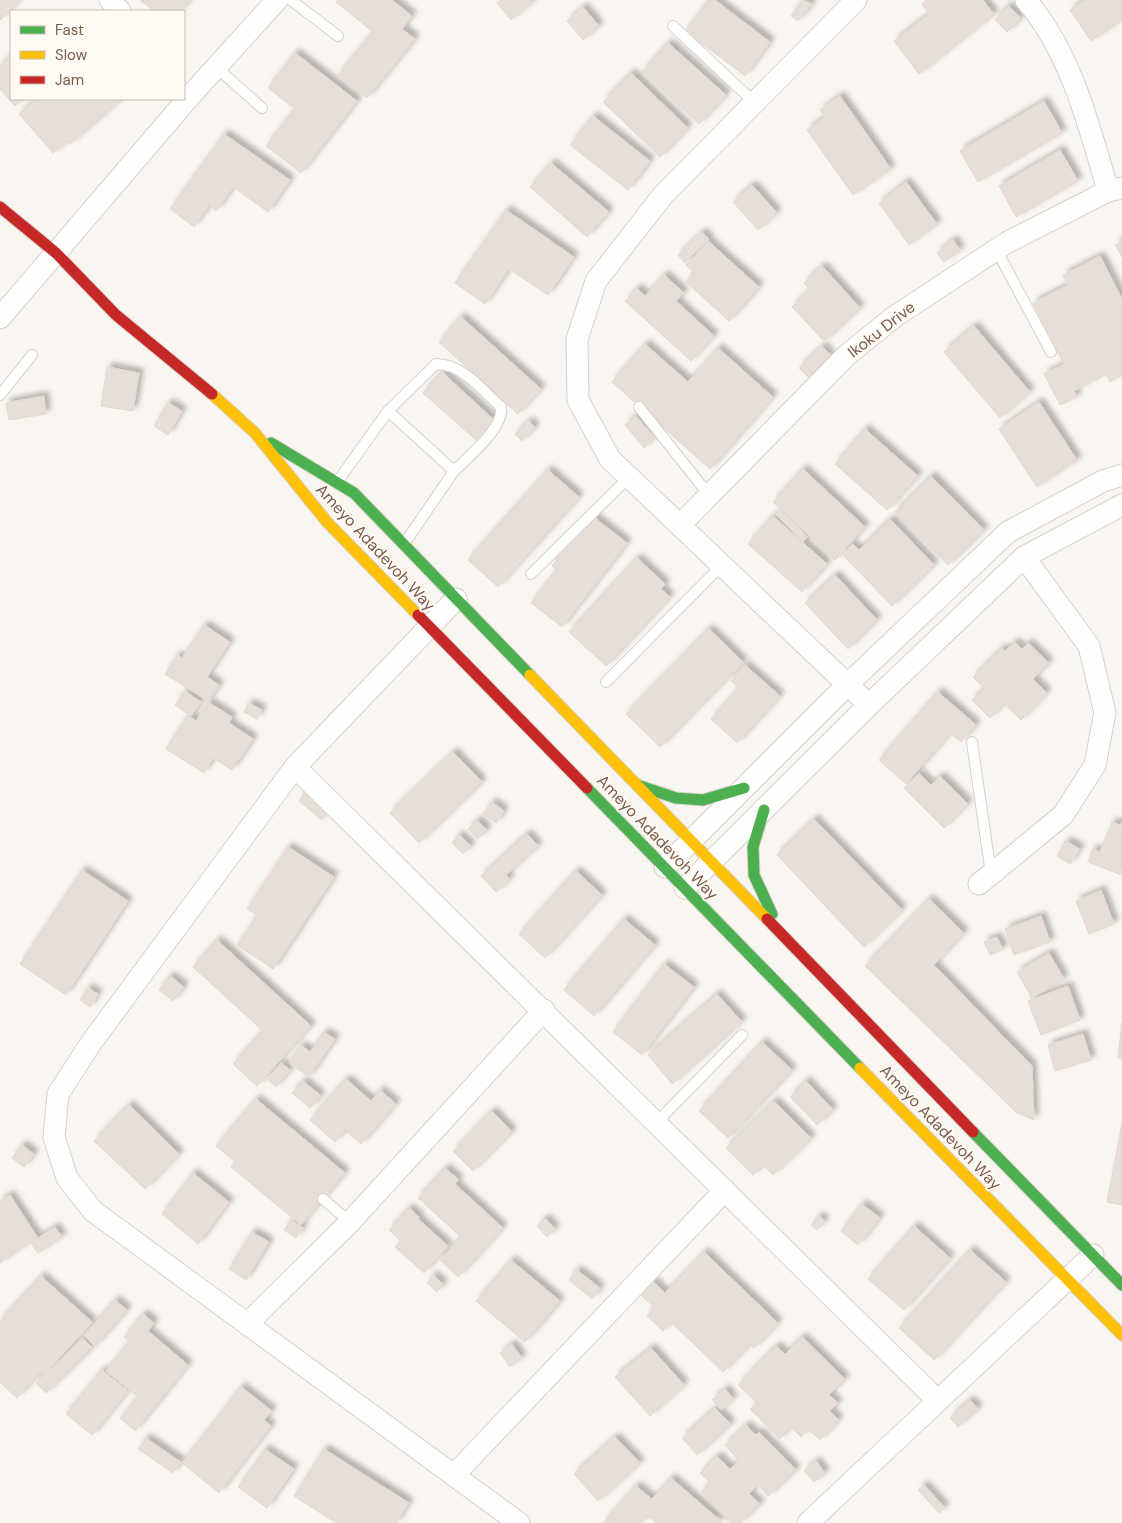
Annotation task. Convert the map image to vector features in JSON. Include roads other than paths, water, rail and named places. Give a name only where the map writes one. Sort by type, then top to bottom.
[{"type":"street","points":[[110,0],[119,10]]},
{"type":"street","points":[[188,90],[217,68],[277,0]]},
{"type":"street","points":[[856,0],[664,194],[596,281],[577,339],[578,400],[610,459],[869,705]]},
{"type":"street","points":[[1026,0],[1041,17],[1081,98],[1115,189]]},
{"type":"street","points":[[0,318],[56,253],[180,100]]},
{"type":"street","name":"Ikoku Drive","points":[[680,525],[847,355],[894,318],[996,249],[1115,189]]},
{"type":"street","points":[[0,206],[56,253],[116,315],[198,381],[255,433]]},
{"type":"street","name":"Ameyo Adadevoh Way","points":[[255,433],[354,493],[1122,1285]]},
{"type":"street","name":"Ameyo Adadevoh Way","points":[[255,433],[327,522],[1122,1335]]},
{"type":"street","points":[[665,867],[848,684],[1008,532],[1103,481],[1122,475]]},
{"type":"street","points":[[685,888],[869,705],[1024,557],[1114,508],[1122,506]]},
{"type":"street","points":[[985,880],[1063,815],[1095,765],[1105,713],[1089,646],[1024,557]]},
{"type":"street","points":[[456,599],[295,767],[86,1050],[58,1094],[54,1137],[67,1178],[93,1211],[519,1523]]},
{"type":"street","points":[[295,767],[544,1010],[938,1400]]},
{"type":"street","points":[[637,785],[676,798],[703,800],[744,788]]},
{"type":"street","points":[[764,810],[753,847],[754,875],[783,935]]},
{"type":"street","points":[[248,1324],[350,1222],[544,1010]]},
{"type":"street","points":[[454,1475],[725,1190]]},
{"type":"street","points":[[808,1523],[1093,1255]]},
{"type":"lane","points":[[291,0],[338,36]]},
{"type":"lane","points":[[673,26],[755,102]]},
{"type":"lane","points":[[217,68],[262,108]]},
{"type":"lane","points":[[996,249],[1051,352]]},
{"type":"lane","points":[[0,395],[32,355]]},
{"type":"lane","points":[[338,482],[388,411],[436,364],[447,364],[457,368],[501,407],[502,417],[497,426],[454,471],[404,545]]},
{"type":"lane","points":[[639,407],[709,495]]},
{"type":"lane","points":[[388,411],[454,471]]},
{"type":"lane","points":[[531,574],[629,477]]},
{"type":"lane","points":[[606,682],[722,564]]},
{"type":"lane","points":[[972,742],[985,880]]},
{"type":"lane","points":[[657,1122],[742,1035]]},
{"type":"lane","points":[[323,1199],[350,1222]]}]
